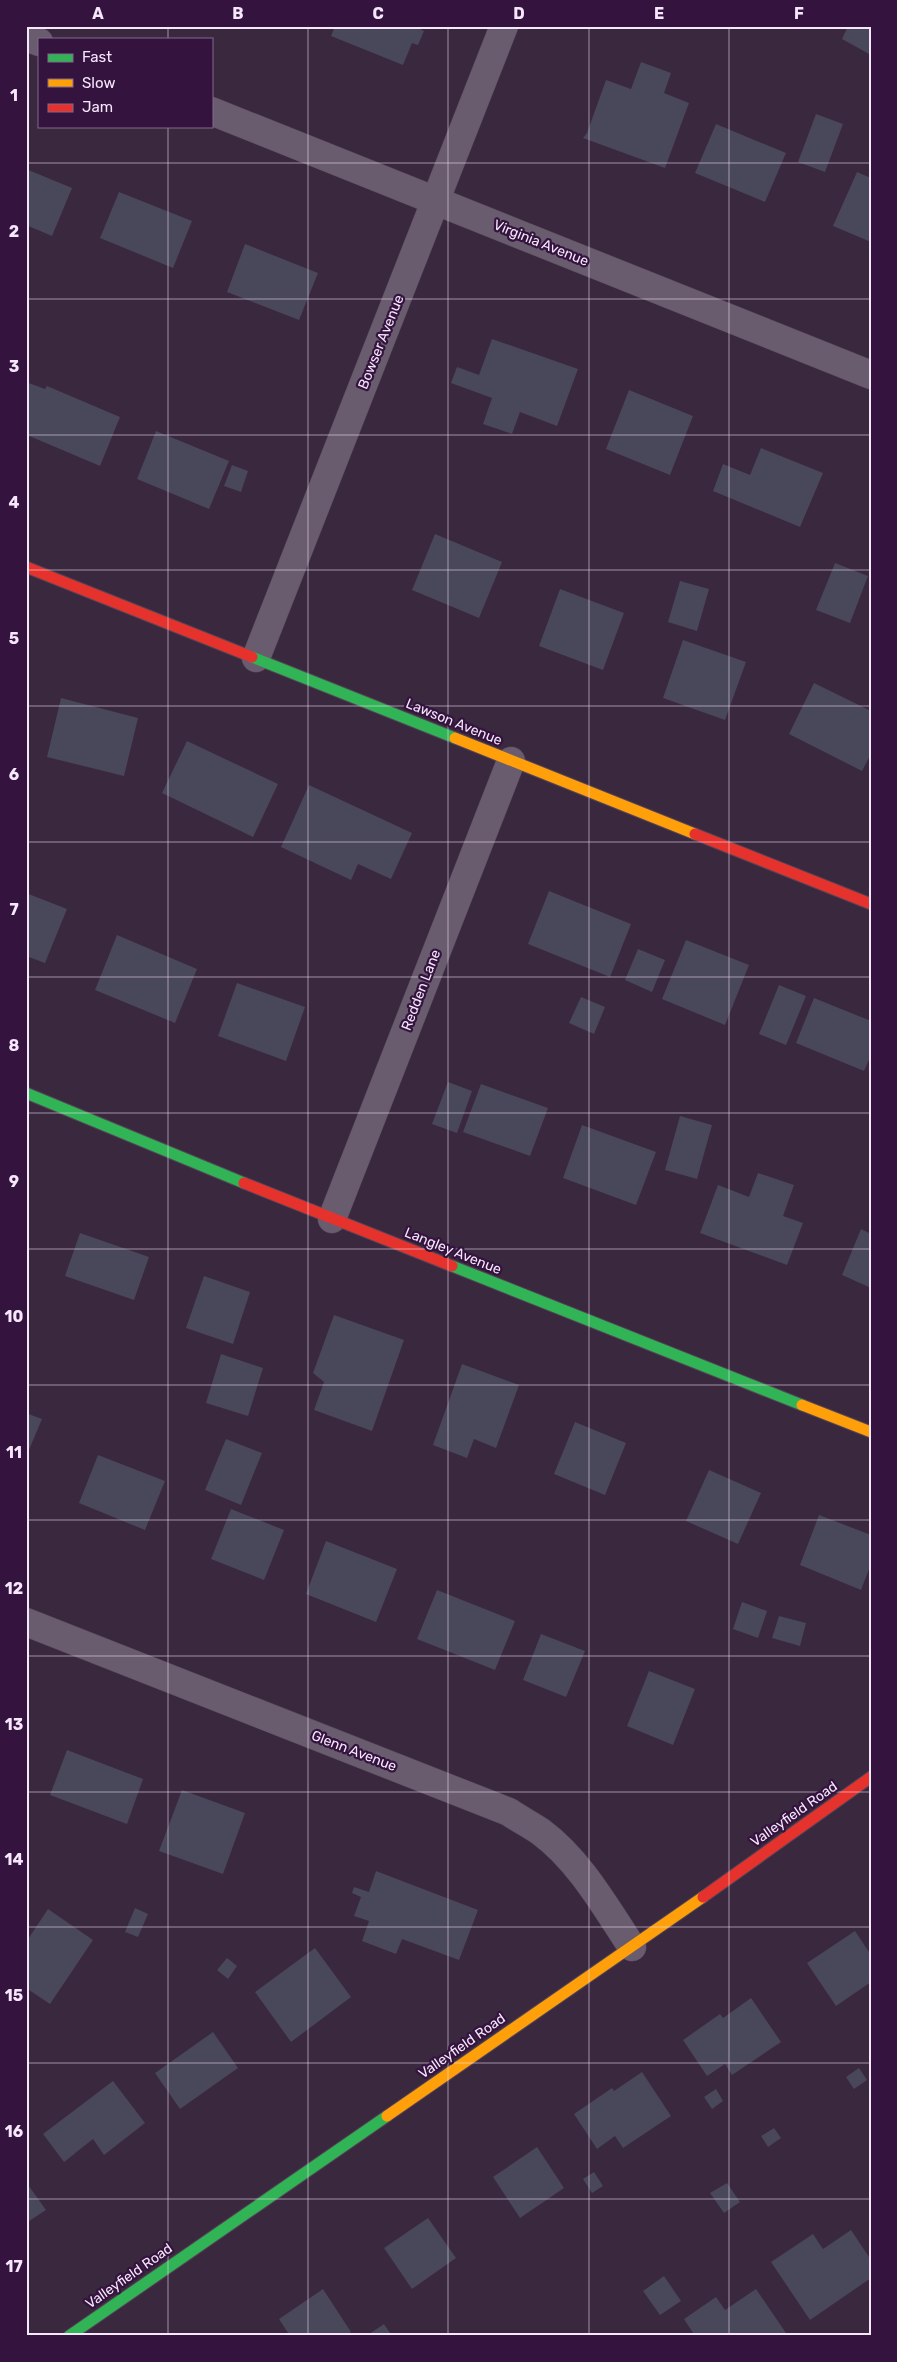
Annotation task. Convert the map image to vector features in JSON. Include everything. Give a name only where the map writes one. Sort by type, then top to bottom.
[{"type":"street","name":"Bowser Avenue","points":[[256,658],[437,201],[504,26]]},
{"type":"street","points":[[26,37],[38,42]]},
{"type":"street","name":"Virginia Avenue","points":[[212,111],[871,375]]},
{"type":"street","name":"Lawson Avenue","points":[[26,567],[871,904]]},
{"type":"street","name":"Redden Lane","points":[[332,1219],[511,761]]},
{"type":"street","name":"Langley Avenue","points":[[26,1093],[332,1219],[871,1432]]},
{"type":"street","name":"Glenn Avenue","points":[[27,1624],[509,1812],[541,1832],[566,1854],[632,1948]]},
{"type":"street","name":"Valleyfield Road","points":[[69,2336],[632,1948],[871,1777]]},
{"type":"building","points":[[335,26],[419,26],[418,28],[424,31],[418,45],[412,43],[403,65],[331,36]]},
{"type":"building","points":[[848,26],[871,26],[871,55],[842,39]]},
{"type":"building","points":[[641,62],[671,73],[664,93],[689,103],[665,168],[583,138],[587,133],[606,80],[631,89]]},
{"type":"building","points":[[816,114],[843,124],[825,172],[798,162]]},
{"type":"building","points":[[716,124],[786,153],[765,202],[695,173]]},
{"type":"building","points":[[26,169],[72,188],[52,236],[26,225]]},
{"type":"building","points":[[857,172],[871,178],[871,242],[833,226]]},
{"type":"building","points":[[119,192],[192,221],[173,268],[100,238]]},
{"type":"building","points":[[245,244],[318,273],[299,320],[227,292]]},
{"type":"building","points":[[492,339],[578,369],[557,426],[520,412],[512,434],[483,424],[492,398],[451,383],[457,367],[479,375]]},
{"type":"building","points":[[26,382],[45,389],[47,386],[120,417],[100,466],[27,435]]},
{"type":"building","points":[[629,390],[693,416],[670,475],[606,449]]},
{"type":"building","points":[[156,431],[229,461],[209,509],[137,479]]},
{"type":"building","points":[[761,448],[823,473],[800,527],[713,491],[723,464],[750,475]]},
{"type":"building","points":[[232,465],[248,471],[241,492],[224,486]]},
{"type":"building","points":[[435,534],[502,562],[479,618],[412,590]]},
{"type":"building","points":[[835,563],[868,576],[850,623],[816,610]]},
{"type":"building","points":[[680,581],[709,589],[697,631],[668,622]]},
{"type":"building","points":[[560,589],[624,613],[603,670],[539,646]]},
{"type":"building","points":[[683,640],[746,662],[725,720],[663,698]]},
{"type":"building","points":[[814,683],[871,711],[871,754],[862,771],[789,734]]},
{"type":"building","points":[[61,698],[138,718],[124,776],[47,757]]},
{"type":"building","points":[[187,741],[278,784],[253,837],[162,793]]},
{"type":"building","points":[[309,785],[412,833],[391,879],[358,864],[351,880],[281,847]]},
{"type":"building","points":[[549,891],[631,924],[610,977],[528,944]]},
{"type":"building","points":[[26,893],[67,909],[45,963],[26,956]]},
{"type":"building","points":[[117,935],[197,969],[175,1023],[95,990]]},
{"type":"building","points":[[686,940],[749,965],[725,1025],[662,999]]},
{"type":"building","points":[[638,949],[665,960],[652,992],[625,980]]},
{"type":"building","points":[[237,983],[305,1007],[286,1061],[218,1036]]},
{"type":"building","points":[[779,985],[806,996],[786,1045],[759,1034]]},
{"type":"building","points":[[581,997],[605,1007],[594,1034],[569,1023]]},
{"type":"building","points":[[814,998],[871,1021],[871,1055],[864,1071],[796,1043]]},
{"type":"building","points":[[448,1082],[472,1091],[457,1133],[432,1124]]},
{"type":"building","points":[[481,1084],[548,1108],[530,1156],[463,1132]]},
{"type":"building","points":[[680,1116],[712,1125],[697,1179],[665,1170]]},
{"type":"building","points":[[582,1125],[656,1152],[636,1205],[563,1178]]},
{"type":"building","points":[[758,1173],[794,1185],[783,1216],[803,1223],[787,1265],[700,1233],[718,1185],[749,1197]]},
{"type":"building","points":[[861,1229],[871,1234],[871,1288],[842,1275]]},
{"type":"building","points":[[80,1233],[149,1257],[134,1300],[65,1276]]},
{"type":"building","points":[[204,1276],[250,1292],[233,1344],[186,1328]]},
{"type":"building","points":[[334,1315],[404,1340],[372,1431],[314,1410],[324,1382],[313,1373]]},
{"type":"building","points":[[221,1354],[263,1368],[248,1416],[206,1403]]},
{"type":"building","points":[[462,1364],[519,1385],[496,1448],[474,1439],[467,1458],[433,1445]]},
{"type":"building","points":[[26,1413],[42,1419],[26,1457]]},
{"type":"building","points":[[575,1422],[626,1443],[605,1495],[554,1474]]},
{"type":"building","points":[[226,1439],[262,1453],[241,1505],[205,1490]]},
{"type":"building","points":[[98,1455],[165,1481],[145,1530],[79,1503]]},
{"type":"building","points":[[709,1470],[761,1493],[738,1544],[686,1521]]},
{"type":"building","points":[[231,1509],[284,1530],[264,1580],[211,1559]]},
{"type":"building","points":[[819,1515],[871,1535],[871,1564],[861,1590],[800,1565]]},
{"type":"building","points":[[326,1541],[397,1569],[376,1622],[306,1594]]},
{"type":"building","points":[[437,1590],[515,1621],[495,1670],[417,1639]]},
{"type":"building","points":[[742,1602],[767,1611],[758,1638],[733,1629]]},
{"type":"building","points":[[779,1616],[806,1623],[800,1646],[772,1638]]},
{"type":"building","points":[[541,1634],[585,1651],[566,1697],[523,1680]]},
{"type":"building","points":[[649,1671],[695,1689],[673,1745],[627,1726]]},
{"type":"building","points":[[67,1750],[143,1779],[127,1824],[50,1795]]},
{"type":"building","points":[[182,1790],[245,1813],[223,1874],[159,1851]]},
{"type":"building","points":[[376,1871],[478,1910],[459,1960],[402,1939],[396,1954],[362,1941],[369,1921],[354,1916],[361,1897],[352,1893],[354,1887],[369,1892]]},
{"type":"building","points":[[135,1908],[148,1914],[138,1937],[125,1932]]},
{"type":"building","points":[[48,1909],[93,1940],[50,2004],[26,1988],[26,1942]]},
{"type":"building","points":[[855,1931],[871,1955],[871,1982],[836,2006],[807,1963]]},
{"type":"building","points":[[315,1948],[351,1997],[291,2042],[255,1992]]},
{"type":"building","points":[[227,1958],[237,1966],[228,1979],[217,1970]]},
{"type":"building","points":[[751,1998],[781,2042],[732,2075],[725,2064],[707,2076],[683,2040],[720,2014],[723,2018]]},
{"type":"building","points":[[213,2032],[238,2068],[180,2109],[155,2073]]},
{"type":"building","points":[[859,2068],[867,2080],[854,2089],[846,2077]]},
{"type":"building","points":[[642,2072],[671,2116],[623,2148],[615,2136],[597,2149],[574,2114],[612,2088],[614,2091]]},
{"type":"building","points":[[113,2081],[145,2123],[104,2155],[93,2139],[64,2162],[43,2134]]},
{"type":"building","points":[[716,2089],[723,2101],[712,2109],[704,2097]]},
{"type":"building","points":[[774,2128],[781,2138],[768,2147],[761,2136]]},
{"type":"building","points":[[537,2147],[564,2188],[520,2218],[493,2177]]},
{"type":"building","points":[[594,2172],[603,2186],[592,2193],[583,2179]]},
{"type":"building","points":[[26,2182],[46,2210],[26,2223]]},
{"type":"building","points":[[727,2183],[740,2202],[724,2213],[710,2193]]},
{"type":"building","points":[[428,2218],[456,2258],[412,2289],[384,2248]]},
{"type":"building","points":[[851,2230],[871,2260],[871,2278],[810,2320],[771,2262],[813,2234],[823,2249]]},
{"type":"building","points":[[664,2276],[681,2301],[660,2315],[643,2291]]},
{"type":"building","points":[[323,2289],[351,2332],[345,2336],[290,2336],[279,2319]]},
{"type":"building","points":[[756,2289],[788,2336],[695,2336],[684,2319],[716,2297],[725,2310]]},
{"type":"building","points":[[384,2324],[392,2336],[366,2336]]},
{"type":"traffic: fast","points":[[252,657],[455,738]]},
{"type":"traffic: fast","points":[[26,1093],[244,1183]]},
{"type":"traffic: fast","points":[[452,1266],[802,1405]]},
{"type":"traffic: fast","points":[[69,2336],[387,2116]]},
{"type":"traffic: slow","points":[[455,738],[695,834]]},
{"type":"traffic: slow","points":[[802,1405],[871,1432]]},
{"type":"traffic: slow","points":[[387,2116],[703,1897]]},
{"type":"traffic: jam","points":[[26,567],[252,657]]},
{"type":"traffic: jam","points":[[695,834],[871,904]]},
{"type":"traffic: jam","points":[[244,1183],[452,1266]]},
{"type":"traffic: jam","points":[[703,1897],[871,1777]]}]
